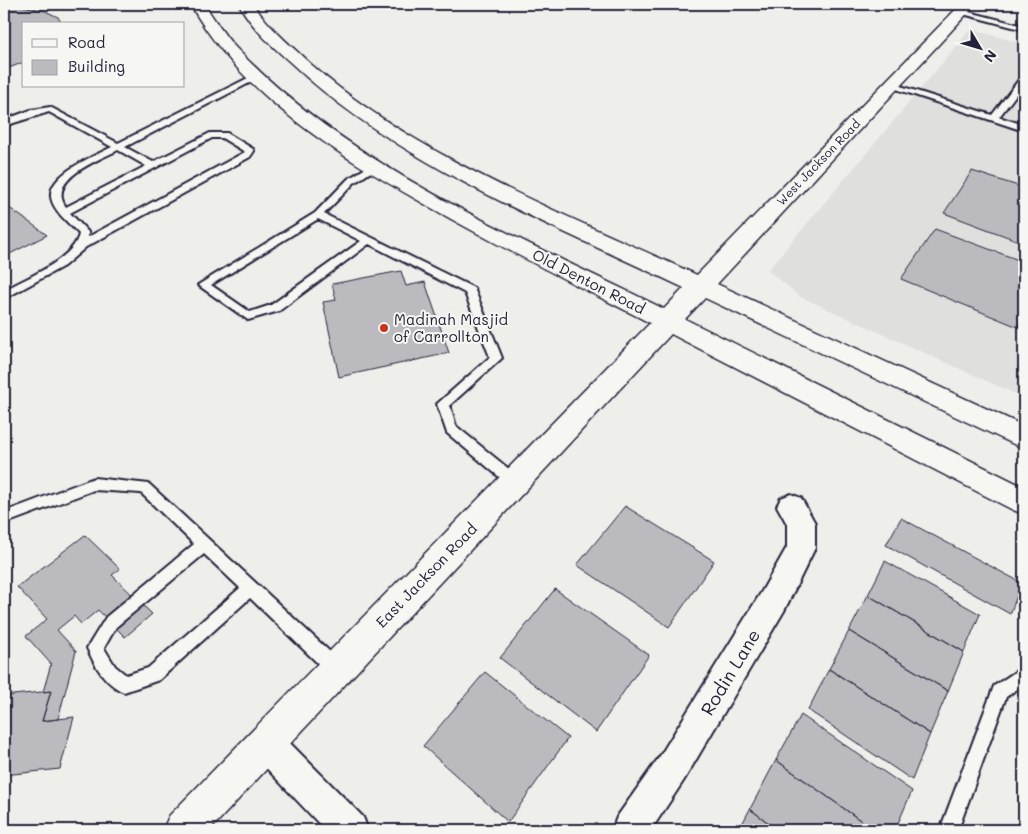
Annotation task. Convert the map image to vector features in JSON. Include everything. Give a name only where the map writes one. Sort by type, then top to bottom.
[{"type":"main road","name":"Old Denton Road","points":[[197,4],[228,49],[278,98],[334,140],[374,166],[481,227],[668,320],[1024,502]]},
{"type":"main road","points":[[246,4],[278,42],[312,75],[353,107],[402,139],[477,181],[1024,438]]},
{"type":"main road","name":"West Jackson Road","points":[[668,320],[965,8]]},
{"type":"main road","name":"East Jackson Road","points":[[184,830],[668,320]]},
{"type":"street","name":"Rodin Lane","points":[[630,830],[688,743],[773,601],[800,548],[801,523],[791,506]]},
{"type":"street","points":[[266,743],[350,830]]},
{"type":"lane","points":[[965,8],[1024,28]]},
{"type":"lane","points":[[82,245],[84,234],[64,212],[55,198],[56,188],[65,176],[119,146],[257,77]]},
{"type":"lane","points":[[994,118],[1024,79]]},
{"type":"lane","points":[[891,86],[1024,128]]},
{"type":"lane","points":[[4,123],[34,112],[50,110],[119,146],[152,166]]},
{"type":"lane","points":[[4,295],[60,264],[82,245],[247,155],[250,151],[224,136],[210,136],[64,212]]},
{"type":"lane","points":[[367,241],[275,308],[248,316],[203,285],[318,215],[351,181],[374,166]]},
{"type":"lane","points":[[318,215],[470,291],[496,358],[443,404],[451,430],[515,482]]},
{"type":"lane","points":[[4,518],[94,484],[144,488],[336,670]]},
{"type":"lane","points":[[204,545],[111,622],[95,648],[110,672],[124,684],[153,674],[250,589]]},
{"type":"lane","points":[[949,830],[1000,692],[1024,674]]},
{"type":"shaded area","points":[[971,29],[1024,44],[1024,398],[799,296],[768,270]]},
{"type":"building","points":[[4,6],[21,6],[43,10],[58,17],[61,22],[22,22],[22,63],[4,70]]},
{"type":"building","points":[[972,171],[1024,188],[1024,243],[944,213]]},
{"type":"building","points":[[4,204],[47,235],[4,257]]},
{"type":"building","points":[[935,229],[1024,262],[1024,314],[1018,327],[901,279]]},
{"type":"building","name":"Madinah Masjid of Carrollton","points":[[401,271],[406,286],[425,282],[449,353],[339,377],[323,302],[336,300],[332,284]]},
{"type":"building","points":[[625,506],[714,561],[669,627],[577,565]]},
{"type":"building","points":[[901,518],[1022,583],[1010,614],[886,545]]},
{"type":"building","points":[[85,535],[120,569],[112,575],[152,614],[125,637],[98,610],[81,624],[74,616],[57,630],[76,651],[58,719],[42,721],[51,691],[43,692],[51,664],[26,636],[47,619],[17,587]]},
{"type":"building","points":[[885,561],[980,614],[964,652],[868,595]]},
{"type":"building","points":[[555,589],[649,655],[596,732],[500,658]]},
{"type":"building","points":[[868,595],[964,652],[948,691],[849,631]]},
{"type":"building","points":[[849,631],[948,691],[930,734],[829,669]]},
{"type":"building","points":[[829,669],[930,734],[912,780],[808,710]]},
{"type":"building","points":[[485,672],[568,738],[508,822],[423,746]]},
{"type":"building","points":[[51,691],[42,721],[74,717],[60,769],[4,775],[4,696]]},
{"type":"building","points":[[801,715],[912,791],[895,830],[874,830],[776,760]]},
{"type":"building","points":[[776,760],[874,830],[778,830],[750,809]]},
{"type":"building","points":[[750,809],[778,830],[739,830]]},
{"type":"place","name":"Madinah Masjid of Carrollton","points":[[384,328]]}]
